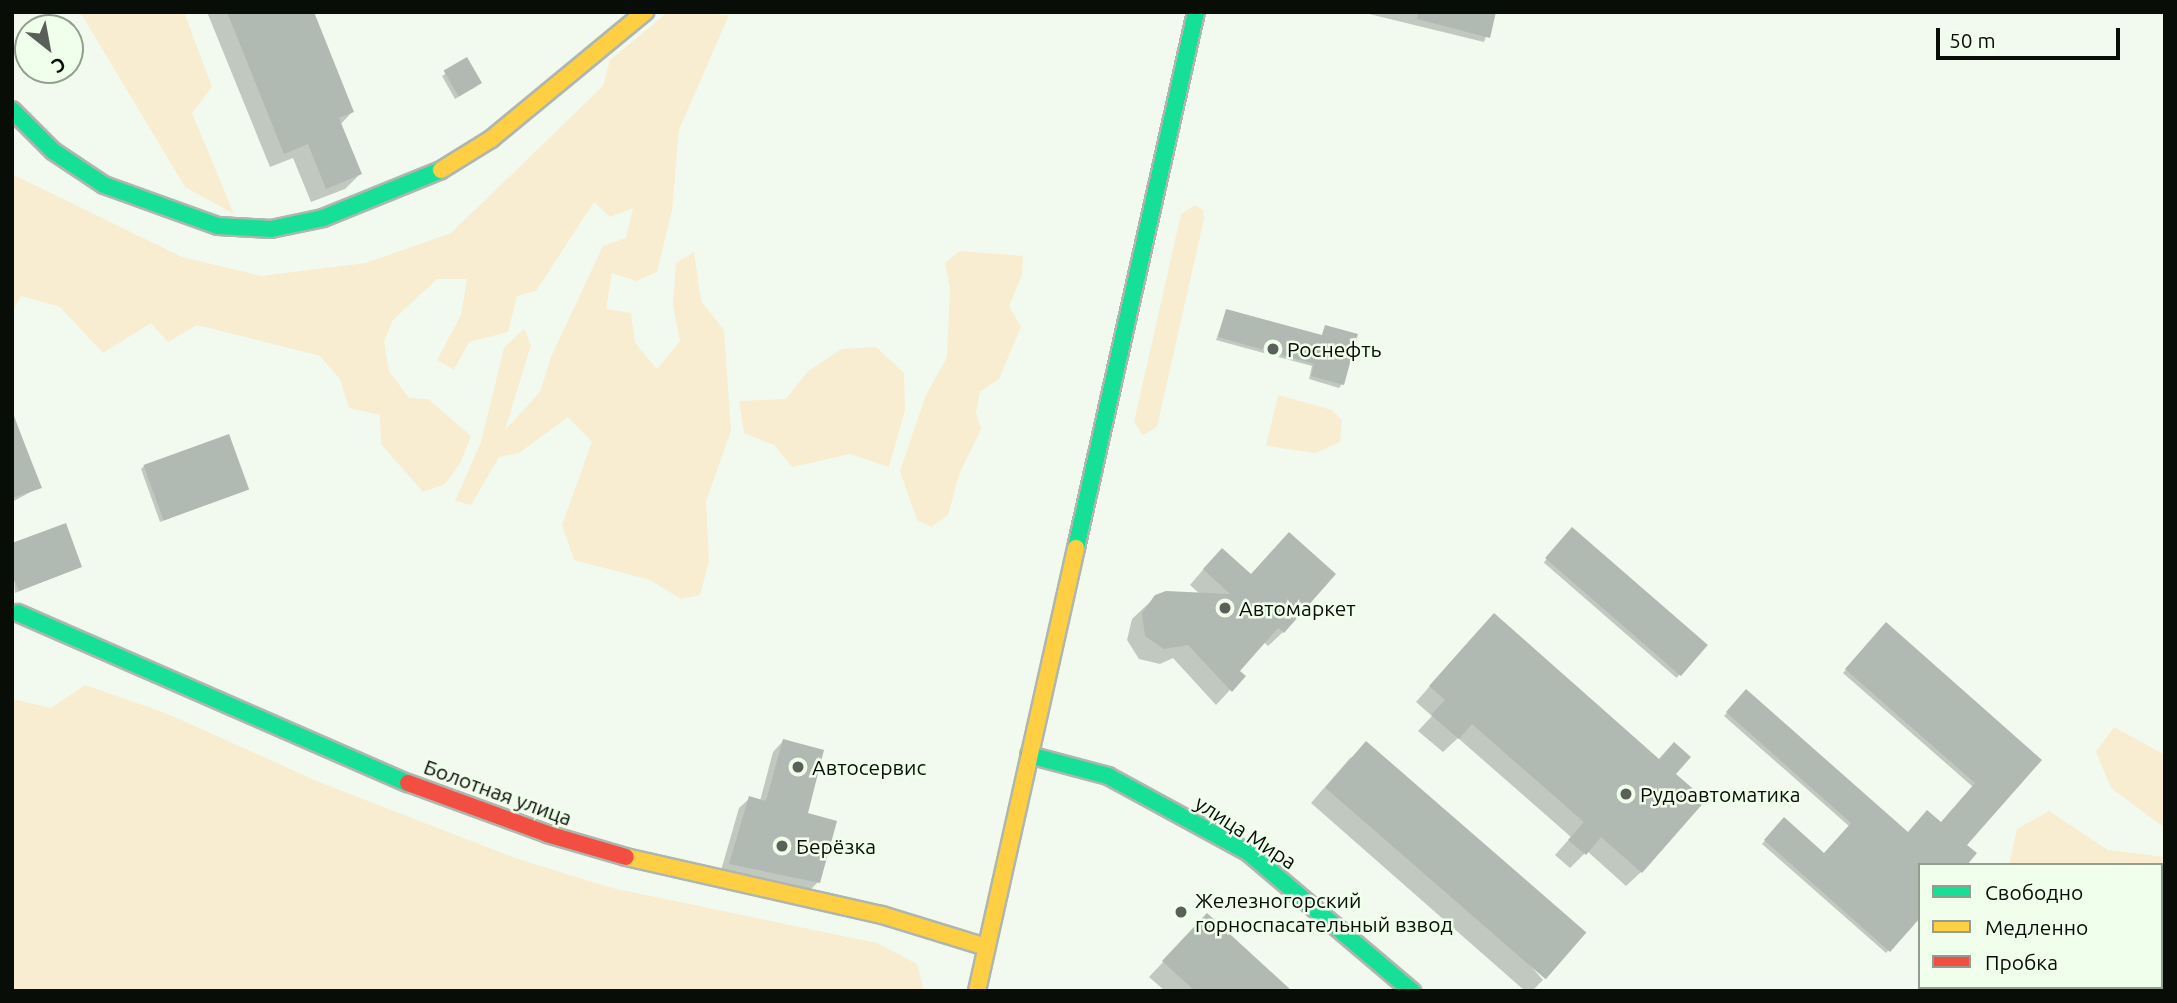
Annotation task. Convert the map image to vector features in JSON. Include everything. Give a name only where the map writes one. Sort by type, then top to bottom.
[{"type":"main road","points":[[12,110],[53,151],[104,185],[218,226],[271,229],[323,218],[433,175],[511,124],[645,12]]},
{"type":"main road","points":[[977,991],[1196,12]]},
{"type":"main road","name":"Болотная улица","points":[[18,613],[360,765],[547,834],[680,872],[882,915],[986,947]]},
{"type":"main road","name":"улица Мира","points":[[1029,755],[1108,776],[1249,853],[1412,991]]},
{"type":"shaded area","points":[[80,12],[184,12],[212,87],[192,113],[234,214],[185,187],[84,19],[84,14]]},
{"type":"shaded area","points":[[668,12],[729,15],[679,130],[672,210],[657,272],[636,281],[612,273],[606,309],[631,313],[635,343],[657,369],[680,341],[673,306],[676,263],[694,252],[701,301],[724,330],[731,431],[706,501],[709,561],[700,595],[681,599],[650,580],[574,560],[562,525],[592,442],[568,417],[519,453],[499,457],[471,505],[455,501],[481,442],[504,348],[524,329],[531,345],[505,430],[540,392],[551,357],[603,246],[626,238],[633,208],[610,217],[594,202],[536,291],[517,296],[508,332],[469,342],[454,370],[437,360],[461,315],[467,279],[437,279],[393,320],[384,342],[389,371],[409,398],[428,399],[471,436],[461,462],[445,484],[423,492],[381,444],[380,415],[349,408],[340,379],[320,356],[197,325],[168,342],[151,323],[103,353],[60,307],[21,296],[12,313],[12,174],[182,257],[261,276],[366,263],[451,233],[603,86],[610,60]]},
{"type":"shaded area","points":[[1195,205],[1203,210],[1204,219],[1157,427],[1143,435],[1134,422],[1181,214]]},
{"type":"shaded area","points":[[960,251],[1023,256],[1022,275],[1009,306],[1021,327],[999,379],[980,392],[976,412],[981,429],[959,475],[948,515],[931,527],[917,520],[900,471],[926,395],[947,357],[950,288],[945,263]]},
{"type":"shaded area","points":[[876,347],[904,373],[905,410],[889,467],[850,454],[792,467],[774,445],[744,433],[739,401],[786,399],[808,371],[842,349]]},
{"type":"shaded area","points":[[1278,395],[1332,410],[1342,420],[1340,442],[1315,453],[1266,446]]},
{"type":"shaded area","points":[[85,685],[168,714],[319,782],[515,858],[612,888],[877,943],[917,964],[924,991],[12,991],[12,699],[51,708]]},
{"type":"shaded area","points":[[2114,727],[2165,755],[2165,828],[2111,788],[2096,752]]},
{"type":"shaded area","points":[[2049,811],[2108,850],[2165,857],[2165,991],[1969,991],[2163,989],[2163,863],[2009,863],[2017,829]]},
{"type":"building","points":[[227,12],[314,12],[354,112],[339,118],[362,174],[326,189],[308,144],[284,154]]},
{"type":"building","points":[[1418,12],[1496,12],[1490,38],[1417,19]]},
{"type":"building","points":[[467,57],[482,83],[459,96],[444,70]]},
{"type":"building","points":[[1226,309],[1322,335],[1325,325],[1358,334],[1344,385],[1311,376],[1314,364],[1218,337]]},
{"type":"building","points":[[12,412],[42,488],[12,498]]},
{"type":"building","points":[[229,434],[249,489],[164,521],[143,465]]},
{"type":"building","points":[[66,523],[82,567],[19,591],[12,575],[12,543]]},
{"type":"building","points":[[1572,527],[1708,645],[1681,676],[1545,558]]},
{"type":"building","name":"Автомаркет","points":[[1289,532],[1336,574],[1284,633],[1278,628],[1240,671],[1246,676],[1232,692],[1188,645],[1164,649],[1145,636],[1142,613],[1155,595],[1166,591],[1230,594],[1203,569],[1222,548],[1251,574]]},
{"type":"building","name":"Рудоавтоматика","points":[[1494,613],[1659,759],[1674,742],[1691,757],[1676,774],[1706,800],[1642,873],[1601,837],[1586,855],[1568,840],[1584,822],[1472,724],[1459,739],[1431,715],[1445,700],[1429,686]]},
{"type":"building","points":[[1886,622],[2042,760],[1967,845],[1977,853],[1969,863],[1918,863],[1918,920],[1890,952],[1764,840],[1784,817],[1824,853],[1851,823],[1726,712],[1746,689],[1908,832],[1927,810],[1941,822],[1975,783],[1845,669]]},
{"type":"building","name":"Берёзка","points":[[783,739],[824,750],[808,813],[837,821],[820,883],[729,864],[749,796],[766,801]]},
{"type":"building","points":[[1366,741],[1586,933],[1546,979],[1325,788]]},
{"type":"building","points":[[1207,913],[1292,991],[1195,991],[1162,961]]},
{"type":"traffic: fast","points":[[1076,548],[1196,12]]},
{"type":"traffic: fast","points":[[12,110],[53,151],[104,185],[218,226],[271,229],[323,218],[441,170]]},
{"type":"traffic: fast","points":[[18,613],[408,783]]},
{"type":"traffic: fast","points":[[1029,755],[1108,776],[1249,853],[1412,991]]},
{"type":"traffic: slow","points":[[441,170],[491,139],[645,12]]},
{"type":"traffic: slow","points":[[977,991],[1076,548]]},
{"type":"traffic: slow","points":[[626,857],[882,915],[986,947]]},
{"type":"traffic: jam","points":[[408,783],[547,834],[626,857]]},
{"type":"place","name":"Роснефть","points":[[1273,349]]},
{"type":"place","name":"Автомаркет","points":[[1225,608]]},
{"type":"place","name":"Автосервис","points":[[798,767]]},
{"type":"place","name":"Рудоавтоматика","points":[[1626,794]]},
{"type":"place","name":"Берёзка","points":[[782,846]]},
{"type":"place","name":"Железногорский горноспасательный взвод","points":[[1181,912]]}]
